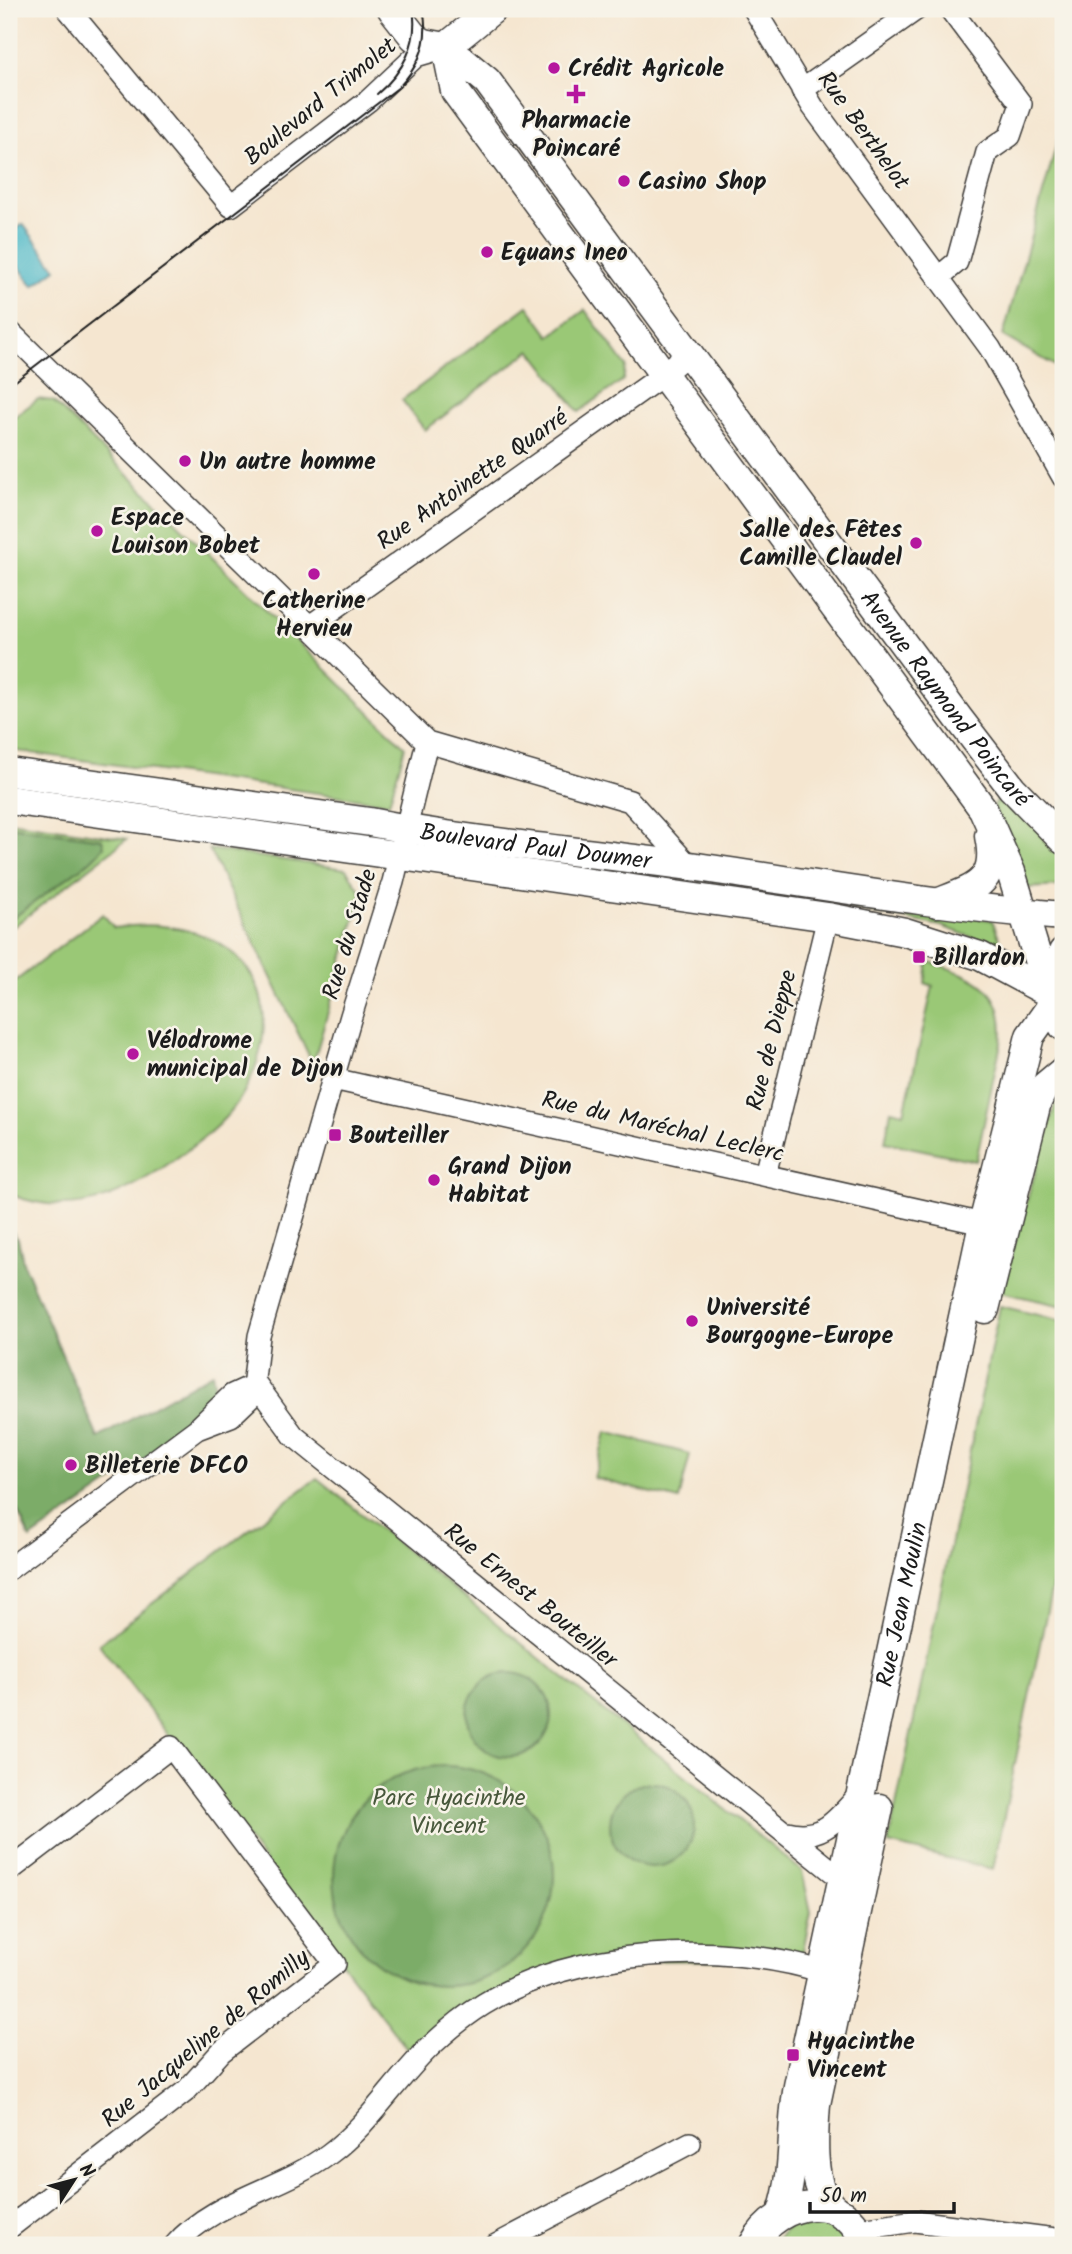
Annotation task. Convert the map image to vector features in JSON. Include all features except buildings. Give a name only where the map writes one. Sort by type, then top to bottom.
[{"type":"main road","name":"Avenue Raymond Poincaré","points":[[392,9],[414,37],[424,43],[446,47],[487,81],[959,719],[1013,788],[1063,840]]},
{"type":"main road","points":[[446,47],[493,9]]},
{"type":"main road","name":"Avenue Raymond Poincaré","points":[[446,47],[455,92],[983,809],[1011,873],[1055,1008]]},
{"type":"main road","name":"Boulevard Paul Doumer","points":[[9,772],[404,829],[689,866],[936,904],[1063,916]]},
{"type":"main road","name":"Boulevard Paul Doumer","points":[[9,800],[828,917],[905,932],[980,956],[1055,1008]]},
{"type":"main road","name":"Avenue Raymond Poincaré","points":[[936,904],[982,884],[987,876],[992,856],[983,809]]},
{"type":"main road","name":"Rue Jean Moulin","points":[[761,2233],[793,2174],[794,2112],[983,1224],[1030,1037],[1055,1008],[1063,952]]},
{"type":"main road","name":"Rue Jean Moulin","points":[[853,2229],[826,2201],[821,2190],[813,2134],[816,2104],[991,1278],[1037,1102],[1045,1086],[1063,1072]]},
{"type":"main road","points":[[761,2233],[813,2206],[853,2229]]},
{"type":"street","name":"Boulevard Trimolet","points":[[68,9],[232,206],[368,102],[416,56],[446,47]]},
{"type":"street","name":"Rue Berthelot","points":[[754,9],[802,90],[990,348],[1063,477]]},
{"type":"street","points":[[802,90],[917,9]]},
{"type":"street","points":[[939,277],[957,262],[987,152],[1010,136],[1021,104],[950,9]]},
{"type":"street","points":[[511,169],[518,157],[535,145]]},
{"type":"street","points":[[9,331],[427,742],[630,801],[689,866]]},
{"type":"street","points":[[664,374],[678,362],[685,348]]},
{"type":"street","name":"Rue Antoinette Quarré","points":[[310,626],[664,374]]},
{"type":"street","name":"Rue du Stade","points":[[256,1384],[259,1336],[332,1079],[400,857],[404,829],[427,742]]},
{"type":"street","name":"Rue de Dieppe","points":[[765,1175],[828,917]]},
{"type":"street","name":"Rue du Maréchal Leclerc","points":[[332,1079],[983,1224]]},
{"type":"street","points":[[9,1569],[197,1429],[240,1410],[252,1396],[256,1384]]},
{"type":"street","name":"Rue Ernest Bouteiller","points":[[256,1384],[294,1436],[843,1880]]},
{"type":"street","name":"Rue Jacqueline de Romilly","points":[[9,1871],[171,1746],[334,1964],[221,2052],[186,2091],[9,2228]]},
{"type":"street","points":[[786,1832],[808,1835],[830,1827],[863,1791]]},
{"type":"street","points":[[175,2245],[192,2228],[212,2215],[307,2168],[338,2147],[366,2123],[431,2046],[472,2011],[508,1991],[553,1973],[659,1955],[730,1954],[789,1962],[823,1972]]},
{"type":"street","points":[[496,2245],[690,2143]]},
{"type":"street","points":[[872,2245],[903,2222]]},
{"type":"street","points":[[853,2229],[903,2222],[1063,2240]]},
{"type":"green space","points":[[1063,122],[1063,353],[1059,368],[1003,336]]},
{"type":"green space","points":[[528,306],[550,336],[585,310],[626,366],[623,380],[579,412],[531,350],[425,430],[402,400]]},
{"type":"green space","name":"Espace Louison Bobet","points":[[38,399],[53,401],[405,747],[389,803],[9,750],[9,421]]},
{"type":"green space","points":[[1005,791],[1063,856],[1063,886],[1026,888],[993,807]]},
{"type":"green space","points":[[9,821],[127,839],[9,930]]},
{"type":"green space","points":[[9,826],[102,839],[104,847],[90,861],[9,921]]},
{"type":"green space","points":[[209,849],[346,869],[362,893],[313,1064]]},
{"type":"green space","points":[[846,899],[992,920],[1001,942],[993,945],[941,926],[845,907]]},
{"type":"green space","name":"Vélodrome municipal de Dijon","points":[[103,914],[114,928],[154,925],[189,931],[219,944],[242,963],[258,988],[264,1018],[260,1053],[244,1092],[232,1110],[194,1146],[164,1167],[123,1191],[102,1199],[81,1204],[34,1202],[9,1194],[9,986]]},
{"type":"green space","points":[[928,961],[973,979],[993,997],[999,1009],[1002,1024],[1001,1043],[976,1161],[885,1142],[891,1110],[904,1113],[933,986],[925,983]]},
{"type":"green space","points":[[1063,1093],[1063,1306],[1000,1292],[1057,1098]]},
{"type":"green space","points":[[9,1228],[18,1239],[24,1266],[98,1438],[212,1373],[218,1399],[142,1461],[30,1539],[14,1503],[9,1502]]},
{"type":"green space","points":[[1000,1306],[1063,1321],[1063,1534],[993,1869],[888,1844]]},
{"type":"green space","points":[[606,1432],[690,1454],[679,1500],[594,1478]]},
{"type":"green space","name":"Parc Hyacinthe Vincent","points":[[317,1478],[802,1871],[811,1912],[801,1960],[564,1961],[411,2054],[99,1644]]},
{"type":"green space","points":[[509,1673],[525,1676],[539,1685],[548,1699],[551,1715],[548,1731],[539,1745],[525,1754],[509,1757],[493,1754],[479,1745],[470,1731],[467,1715],[470,1699],[479,1685],[493,1676]]},
{"type":"green space","points":[[455,1766],[486,1774],[505,1784],[522,1798],[536,1815],[546,1834],[552,1854],[552,1898],[546,1918],[536,1937],[522,1954],[505,1968],[476,1982],[433,1986],[412,1982],[392,1973],[374,1961],[359,1946],[338,1908],[334,1865],[338,1844],[347,1824],[359,1806],[374,1791],[412,1770]]},
{"type":"green space","points":[[652,1783],[668,1786],[682,1795],[691,1809],[694,1825],[691,1841],[682,1855],[668,1864],[652,1867],[636,1864],[622,1855],[613,1841],[610,1825],[613,1809],[622,1795],[636,1786]]},
{"type":"green space","points":[[804,2221],[832,2227],[848,2245],[771,2245],[790,2225]]},
{"type":"water","points":[[23,224],[56,269],[33,286],[9,253],[9,234]]},
{"type":"tram line","points":[[377,94],[394,76],[407,56],[414,34],[413,9]]},
{"type":"tram line","points":[[9,386],[399,87],[413,70],[422,51],[425,31],[423,9]]},
{"type":"place","name":"Crédit Agricole","points":[[554,68]]},
{"type":"place","name":"Pharmacie Poincaré","points":[[576,94]]},
{"type":"place","name":"Casino Shop","points":[[624,181]]},
{"type":"place","name":"Equans Ineo","points":[[487,252]]},
{"type":"place","name":"Un autre homme","points":[[185,461]]},
{"type":"place","name":"Espace Louison Bobet","points":[[97,531]]},
{"type":"place","name":"Salle des Fêtes Camille Claudel","points":[[916,543]]},
{"type":"place","name":"Catherine Hervieu","points":[[314,574]]},
{"type":"place","name":"Billardon","points":[[919,957]]},
{"type":"place","name":"Vélodrome municipal de Dijon","points":[[133,1054]]},
{"type":"place","name":"Bouteiller","points":[[335,1135]]},
{"type":"place","name":"Grand Dijon Habitat","points":[[434,1180]]},
{"type":"place","name":"Université Bourgogne-Europe","points":[[692,1321]]},
{"type":"place","name":"Billeterie DFCO","points":[[71,1465]]},
{"type":"place","name":"Hyacinthe Vincent","points":[[793,2055]]}]
